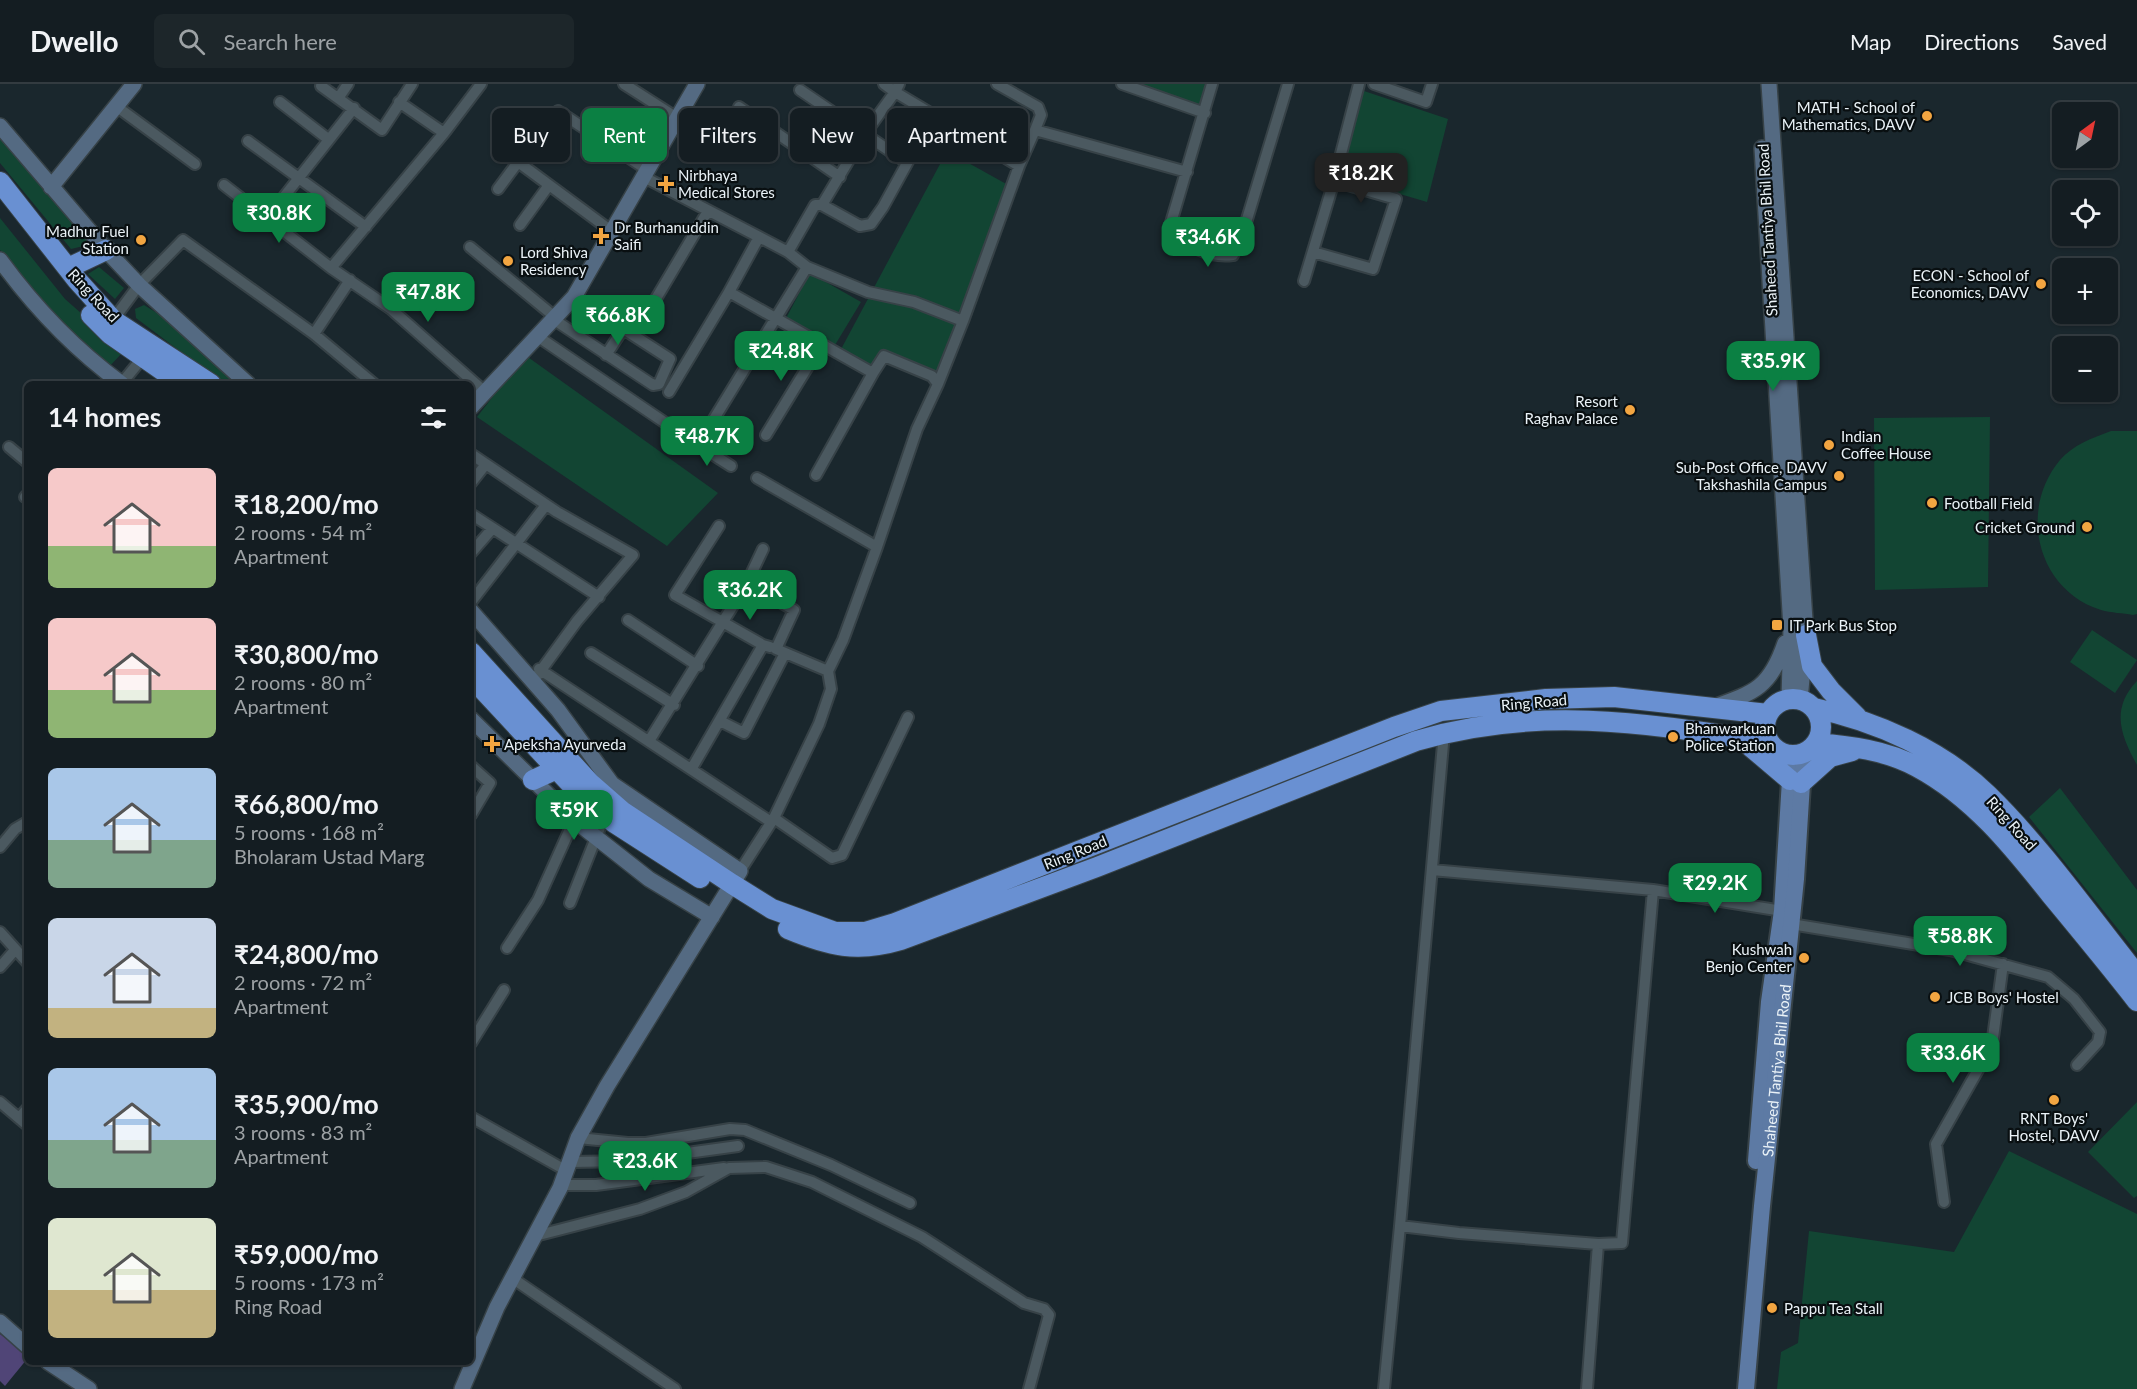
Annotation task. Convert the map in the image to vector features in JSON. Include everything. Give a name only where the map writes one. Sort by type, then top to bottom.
[{"type":"highway","name":"Ring Road","points":[[0,182],[68,268],[113,320],[206,381]]},
{"type":"highway","name":"Ring Road","points":[[0,204],[87,311],[110,334],[178,381]]},
{"type":"highway","points":[[68,268],[106,250]]},
{"type":"highway","points":[[1798,632],[1812,666],[1831,691],[1864,723]]},
{"type":"highway","name":"Ring Road","points":[[474,655],[590,783],[614,804],[772,909],[835,932],[865,932],[895,923],[1394,727],[1441,711],[1546,699],[1614,697],[1768,714]]},
{"type":"highway","name":"Ring Road","points":[[474,680],[557,769],[605,815],[733,883],[783,926],[823,943],[851,948],[878,947],[1076,875],[1416,741],[1444,733],[1536,719],[1621,720],[1769,742]]},
{"type":"highway","name":"Ring Road","points":[[1801,702],[1900,737],[1935,755],[1987,794],[2032,845],[2137,975]]},
{"type":"highway","points":[[1801,702],[1821,725],[1802,750],[1769,742],[1764,728],[1768,714],[1776,704],[1801,702]]},
{"type":"highway","points":[[1728,736],[1764,756],[1796,781],[1830,757],[1842,752],[1853,751],[1899,764],[1962,797]]},
{"type":"highway","name":"Ring Road","points":[[1802,750],[1849,746],[1879,752],[1916,767],[1962,797],[2003,836],[2137,1001]]},
{"type":"highway","points":[[533,780],[557,769]]},
{"type":"main road","name":"Shaheed Tantiya Bhil Road","points":[[1746,1389],[1787,917],[1796,781],[1802,750]]},
{"type":"main road","name":"Shaheed Tantiya Bhil Road","points":[[1738,1389],[1769,1002],[1787,917]]},
{"type":"street","points":[[51,187],[134,84]]},
{"type":"street","points":[[339,97],[348,84]]},
{"type":"street","points":[[321,86],[382,130],[412,84]]},
{"type":"street","points":[[331,268],[444,133],[481,84]]},
{"type":"street","points":[[624,84],[677,118]]},
{"type":"street","points":[[474,404],[574,297],[610,230],[697,84]]},
{"type":"street","points":[[884,84],[897,88],[923,108]]},
{"type":"street","points":[[474,1361],[497,1307],[536,1236],[566,1173],[578,1138],[607,1086],[772,820],[819,724],[831,689],[828,670],[843,640],[918,429],[963,321],[1019,166],[1041,115],[1038,107],[997,84]]},
{"type":"street","points":[[1122,84],[1205,112]]},
{"type":"street","points":[[1212,84],[1170,226],[1182,241],[1218,257],[1233,255],[1241,239],[1288,84]]},
{"type":"street","points":[[1304,281],[1334,181],[1359,84]]},
{"type":"street","points":[[1374,84],[1426,102],[1432,84]]},
{"type":"street","name":"Shaheed Tantiya Bhil Road","points":[[1758,84],[1786,440]]},
{"type":"street","points":[[1769,84],[1801,702]]},
{"type":"street","points":[[875,119],[897,88]]},
{"type":"street","points":[[800,90],[826,108]]},
{"type":"street","points":[[280,102],[328,139]]},
{"type":"street","points":[[399,102],[444,133]]},
{"type":"street","points":[[116,106],[195,164]]},
{"type":"street","points":[[739,107],[840,177]]},
{"type":"street","points":[[268,217],[354,108]]},
{"type":"street","points":[[570,120],[644,173],[708,211],[788,252],[807,267],[868,292],[914,302],[963,321]]},
{"type":"street","points":[[0,126],[106,250],[139,285],[245,381]]},
{"type":"street","points":[[1035,130],[1187,172]]},
{"type":"street","points":[[248,141],[366,227]]},
{"type":"street","points":[[498,189],[518,162],[610,230]]},
{"type":"street","points":[[822,205],[849,162]]},
{"type":"street","points":[[788,252],[815,205],[822,205],[860,226],[867,226],[883,207],[906,162]]},
{"type":"street","points":[[1012,162],[1019,166]]},
{"type":"street","points":[[1313,252],[1373,269],[1396,199],[1334,181]]},
{"type":"street","points":[[224,185],[331,268],[391,309],[473,381]]},
{"type":"street","points":[[520,225],[549,185]]},
{"type":"street","points":[[654,302],[708,211]]},
{"type":"street","points":[[669,392],[759,237]]},
{"type":"street","points":[[113,320],[139,285],[183,240],[314,334],[370,381]]},
{"type":"street","points":[[470,248],[554,318],[653,385],[658,384],[670,359],[574,297]]},
{"type":"street","points":[[0,260],[23,291],[67,340],[117,381]]},
{"type":"street","points":[[698,445],[807,267]]},
{"type":"street","points":[[314,334],[350,280]]},
{"type":"street","points":[[729,292],[873,373]]},
{"type":"street","points":[[606,354],[623,329]]},
{"type":"street","points":[[537,336],[731,466]]},
{"type":"street","points":[[766,435],[820,345]]},
{"type":"street","points":[[123,381],[144,356]]},
{"type":"street","points":[[816,475],[884,356],[932,376],[938,384]]},
{"type":"street","points":[[474,382],[485,392]]},
{"type":"street","points":[[9,447],[24,460]]},
{"type":"street","points":[[474,456],[546,505],[633,555],[536,675]]},
{"type":"street","points":[[474,479],[486,464]]},
{"type":"street","points":[[758,478],[877,547]]},
{"type":"street","points":[[474,598],[546,505]]},
{"type":"street","points":[[474,516],[599,597]]},
{"type":"street","points":[[719,526],[675,595],[763,645],[828,670]]},
{"type":"street","points":[[474,550],[492,529]]},
{"type":"street","points":[[649,741],[674,705],[747,584],[763,549]]},
{"type":"street","points":[[720,721],[744,733],[780,651],[794,610],[747,584]]},
{"type":"street","points":[[474,613],[536,675],[612,784],[733,883]]},
{"type":"street","points":[[628,620],[698,666]]},
{"type":"street","points":[[1714,707],[1742,697],[1764,684],[1777,668],[1798,632]]},
{"type":"street","points":[[692,768],[763,645]]},
{"type":"street","points":[[591,653],[674,705]]},
{"type":"street","points":[[536,675],[649,741],[832,858],[842,855],[908,717]]},
{"type":"street","points":[[474,722],[574,820],[649,879],[712,917]]},
{"type":"street","points":[[1384,1389],[1444,733]]},
{"type":"street","points":[[474,769],[490,783],[474,810]]},
{"type":"street","points":[[570,903],[605,815]]},
{"type":"street","points":[[507,948],[538,900],[574,820]]},
{"type":"street","points":[[0,847],[15,829],[24,824]]},
{"type":"street","points":[[1432,870],[1653,890],[1950,950],[2048,977],[2074,999],[2100,1032],[2098,1042],[2077,1065]]},
{"type":"street","points":[[1400,1226],[1598,1244],[1622,1243],[1653,890]]},
{"type":"street","points":[[0,932],[24,959]]},
{"type":"street","points":[[0,967],[15,950]]},
{"type":"street","points":[[1944,1202],[1936,1144],[1992,1045],[2003,964]]},
{"type":"street","points":[[474,1038],[504,990]]},
{"type":"street","points":[[0,1102],[23,1122]]},
{"type":"street","points":[[474,1119],[566,1173],[596,1185],[729,1168],[772,1168],[812,1182],[922,1237],[1024,1303],[1044,1309],[1049,1315],[1029,1389]]},
{"type":"street","points":[[578,1138],[628,1143],[730,1129],[745,1130],[831,1165],[910,1203]]},
{"type":"street","points":[[566,1173],[629,1161],[738,1146]]},
{"type":"street","points":[[536,1236],[640,1209],[686,1192],[729,1168]]},
{"type":"street","points":[[1587,1389],[1598,1244]]},
{"type":"street","points":[[512,1278],[675,1389]]},
{"type":"street","points":[[0,1322],[24,1343]]},
{"type":"street","points":[[53,1365],[89,1389]]},
{"type":"street","points":[[462,1389],[472,1365]]},
{"type":"green space","points":[[1125,84],[1205,84],[1200,105]]},
{"type":"green space","points":[[1364,91],[1448,119],[1427,202],[1339,176]]},
{"type":"green space","points":[[0,134],[92,244],[71,249],[0,163]]},
{"type":"green space","points":[[941,162],[967,162],[1008,185],[938,376],[887,352],[869,368],[839,353]]},
{"type":"green space","points":[[0,218],[65,299],[124,351],[108,368],[77,340],[0,250]]},
{"type":"green space","points":[[99,267],[124,288],[115,299],[88,274]]},
{"type":"green space","points":[[810,273],[861,302],[832,350],[784,322]]},
{"type":"green space","points":[[144,305],[181,328],[237,381],[216,381],[201,367],[136,318],[135,309]]},
{"type":"green space","points":[[525,355],[718,493],[667,546],[477,417]]},
{"type":"green space","name":"Football Field","points":[[1990,417],[1988,587],[1875,590],[1874,418]]},
{"type":"green space","name":"Cricket Ground","points":[[2111,431],[2137,431],[2137,614],[2133,615],[2101,610],[2079,600],[2062,585],[2049,567],[2041,546],[2038,524],[2040,502],[2047,480],[2060,460],[2077,446]]},
{"type":"green space","points":[[2092,630],[2137,660],[2115,693],[2070,662]]},
{"type":"green space","points":[[2137,681],[2137,765],[2126,744],[2121,712],[2123,702]]},
{"type":"green space","points":[[2060,788],[2137,890],[2137,953],[2029,817]]},
{"type":"green space","points":[[2137,1102],[2137,1196],[2134,1198],[2088,1152]]},
{"type":"green space","points":[[2009,1151],[2137,1214],[2137,1389],[1777,1389],[1781,1352],[1798,1343],[1809,1231],[1954,1252]]},
{"type":"shaded area","points":[[0,1334],[24,1352],[24,1363],[5,1386],[0,1381]]},
{"type":"place","name":"MATH - School of Mathematics, DAVV","points":[[1927,116]]},
{"type":"place","name":"Nirbhaya Medical Stores","points":[[666,184]]},
{"type":"place","name":"Dr Burhanuddin Saifi","points":[[601,236]]},
{"type":"place","name":"Madhur Fuel Station","points":[[141,240]]},
{"type":"place","name":"Lord Shiva Residency","points":[[508,261]]},
{"type":"place","name":"ECON - School of Economics, DAVV","points":[[2041,284]]},
{"type":"place","name":"Resort Raghav Palace","points":[[1630,410]]},
{"type":"place","name":"Indian Coffee House","points":[[1829,445]]},
{"type":"place","name":"Sub-Post Office, DAVV Takshashila Campus","points":[[1839,476]]},
{"type":"place","name":"Football Field","points":[[1932,503]]},
{"type":"place","name":"Cricket Ground","points":[[2087,527]]},
{"type":"place","name":"IT Park Bus Stop","points":[[1777,625]]},
{"type":"place","name":"Bhanwarkuan Police Station","points":[[1673,737]]},
{"type":"place","name":"Apeksha Ayurveda","points":[[492,744]]},
{"type":"place","name":"Kushwah Benjo Center","points":[[1804,958]]},
{"type":"place","name":"JCB Boys' Hostel","points":[[1935,997]]},
{"type":"place","name":"RNT Boys' Hostel, DAVV","points":[[2054,1100]]},
{"type":"place","name":"Pappu Tea Stall","points":[[1772,1308]]}]
